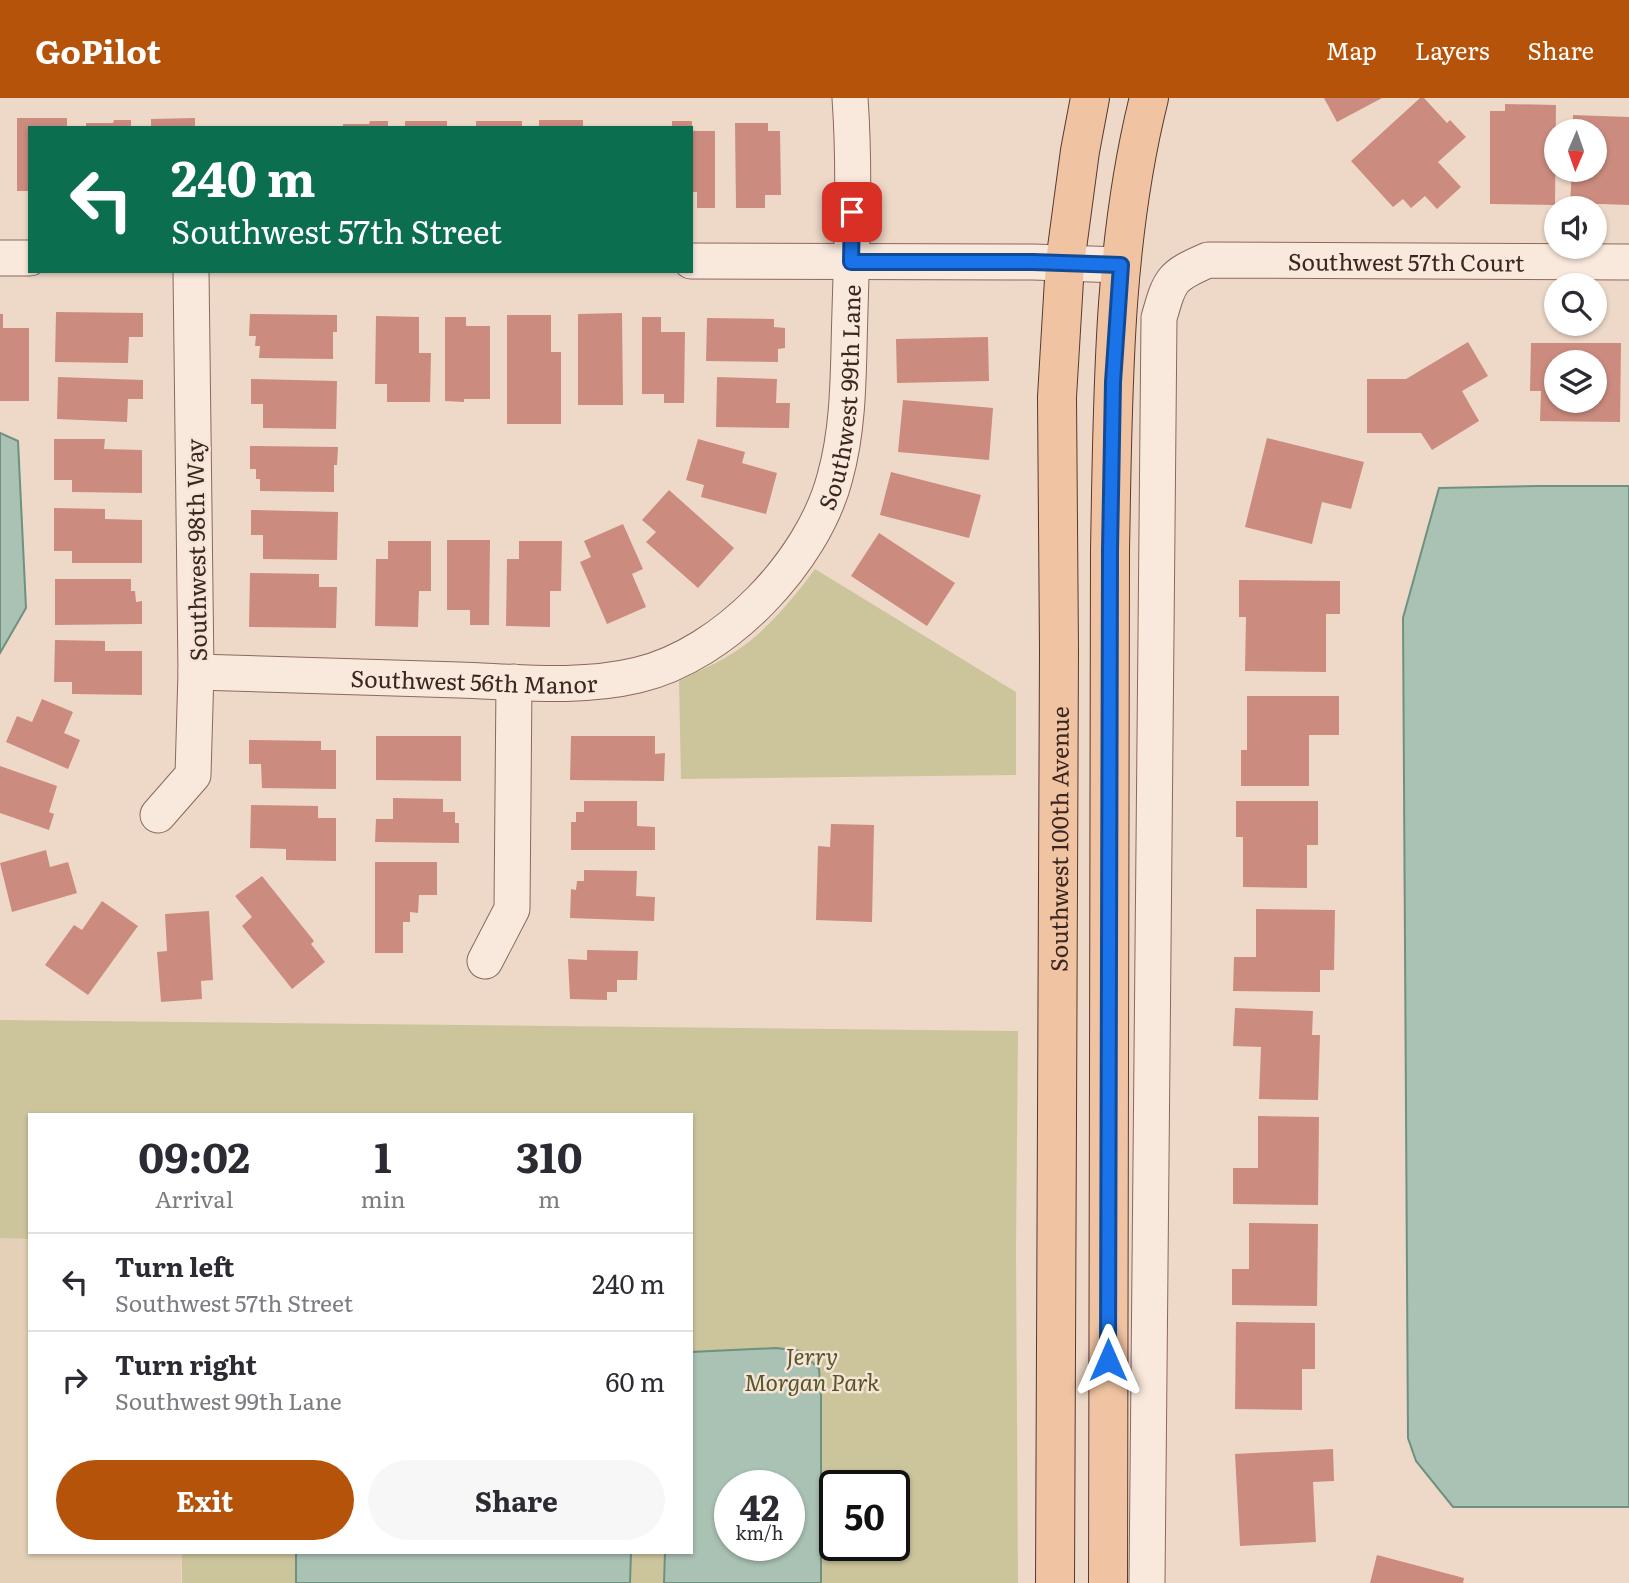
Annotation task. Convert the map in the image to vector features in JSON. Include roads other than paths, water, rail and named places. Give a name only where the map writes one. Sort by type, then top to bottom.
[{"type":"main road","name":"Southwest 100th Avenue","points":[[1055,1583],[1059,650],[1057,397],[1065,263],[1090,98]]},
{"type":"main road","points":[[1108,1583],[1110,550],[1113,382],[1121,265],[1137,150],[1149,98]]},
{"type":"street","name":"Southwest 99th Lane","points":[[737,622],[782,578],[823,509],[835,480],[844,437],[848,395],[852,138],[850,98]]},
{"type":"street","points":[[0,258],[28,258]]},
{"type":"street","name":"Southwest 57th Court","points":[[1147,1583],[1159,318],[1168,285],[1185,270],[1208,260],[1629,262]]},
{"type":"street","points":[[693,261],[1121,265]]},
{"type":"street","name":"Southwest 98th Way","points":[[158,815],[193,775],[196,672],[191,273]]},
{"type":"street","name":"Southwest 56th Manor","points":[[196,672],[580,683],[639,675],[683,658],[737,622]]},
{"type":"street","points":[[485,961],[512,909],[514,682]]},
{"type":"park label","name":"Jerry Morgan Park","points":[[812,1368]]}]
